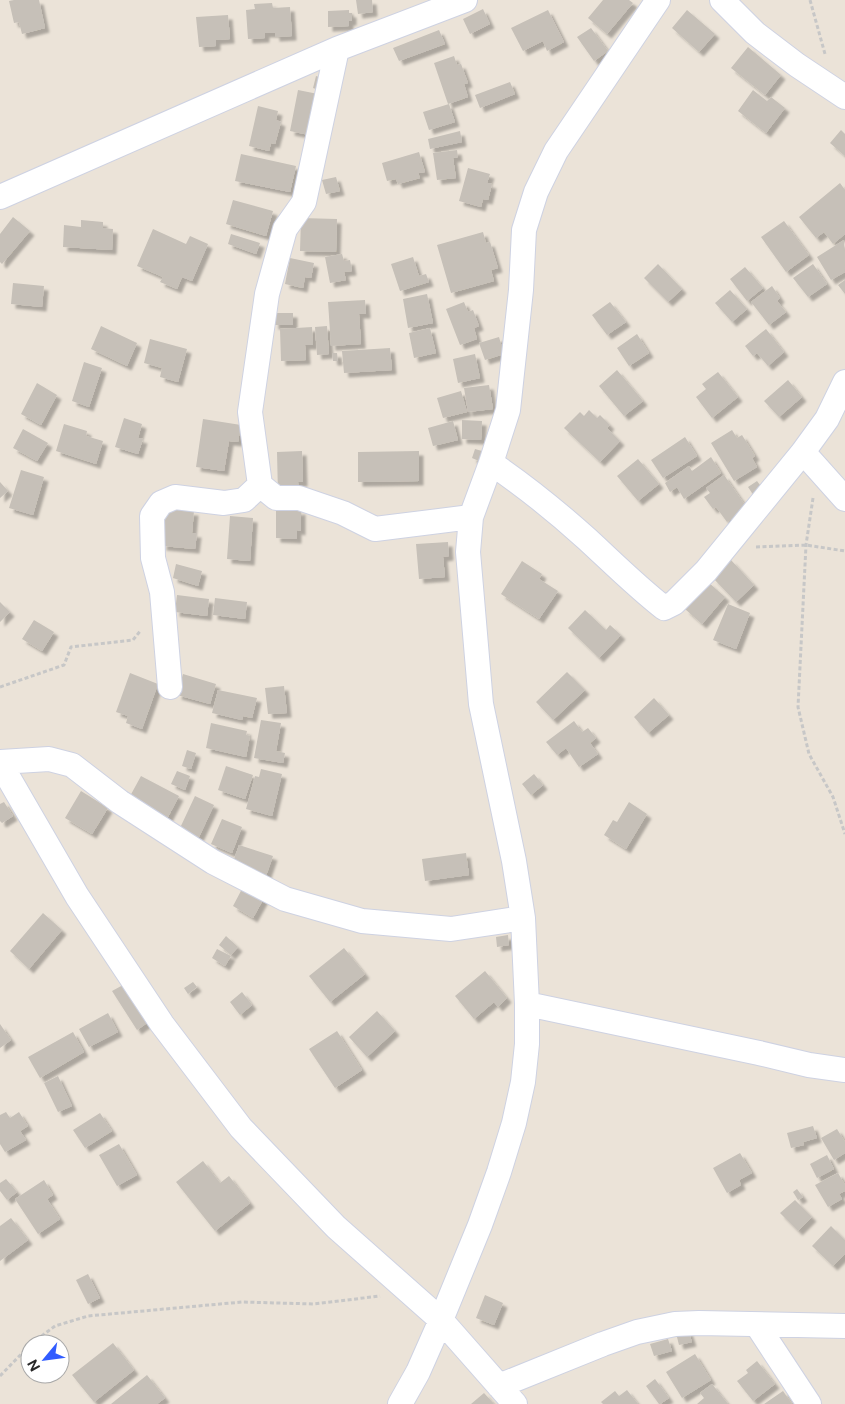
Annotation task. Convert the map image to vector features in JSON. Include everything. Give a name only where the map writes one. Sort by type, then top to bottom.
[{"type":"street","points":[[0,198],[337,50],[419,9],[465,0]]},
{"type":"street","points":[[400,1404],[418,1372],[441,1320],[499,1172],[514,1122],[523,1082],[527,1044],[523,918],[514,861],[481,704],[468,552],[471,517],[492,462],[508,410],[521,290],[524,230],[536,192],[556,152],[658,0]]},
{"type":"street","points":[[722,0],[755,33],[797,65],[836,91]]},
{"type":"street","points":[[337,50],[304,202],[285,229],[267,294],[250,412],[260,484],[276,498],[299,498],[343,513],[375,529],[471,517]]},
{"type":"street","points":[[492,462],[586,538],[642,591],[664,608],[674,603],[810,459],[845,382]]},
{"type":"street","points":[[810,459],[845,499]]},
{"type":"street","points":[[170,687],[162,592],[153,558],[152,516],[161,502],[175,496],[224,503],[244,500],[260,484]]},
{"type":"street","points":[[515,1404],[441,1320],[336,1227],[240,1128],[162,1024],[82,904],[0,762],[49,760],[72,765],[120,802],[213,862],[285,899],[362,921],[451,929],[523,918]]},
{"type":"street","points":[[527,1004],[809,1065],[845,1070]]},
{"type":"street","points":[[499,1386],[637,1332],[675,1324],[845,1326]]},
{"type":"street","points":[[757,1325],[809,1404]]},
{"type":"path","points":[[810,0],[827,66],[836,91]]},
{"type":"path","points":[[810,459],[798,708],[809,754],[833,797],[845,834]]},
{"type":"path","points":[[723,549],[806,545],[845,551]]},
{"type":"path","points":[[0,687],[64,665],[71,647],[133,640],[150,620],[163,618]]},
{"type":"path","points":[[44,1334],[55,1326],[88,1316],[242,1302],[314,1304],[408,1292]]},
{"type":"path","points":[[0,1376],[20,1355]]},
{"type":"building","points":[[39,0],[45,28],[22,34],[19,22],[14,23],[9,1]]},
{"type":"building","points":[[356,0],[372,0],[373,12],[358,14]]},
{"type":"building","points":[[603,0],[629,0],[633,3],[607,34],[588,18]]},
{"type":"building","points":[[272,3],[273,8],[290,7],[292,36],[275,37],[275,33],[265,33],[265,38],[248,39],[246,10],[255,9],[254,4]]},
{"type":"building","points":[[483,9],[490,24],[470,34],[463,19]]},
{"type":"building","points":[[349,10],[349,13],[352,13],[352,21],[349,21],[349,26],[328,27],[328,11]]},
{"type":"building","points":[[548,10],[564,42],[547,51],[543,41],[523,51],[511,28]]},
{"type":"building","points":[[687,10],[715,34],[699,52],[672,28]]},
{"type":"building","points":[[228,15],[230,39],[216,40],[216,46],[199,47],[196,17]]},
{"type":"building","points":[[591,28],[608,51],[594,61],[577,37]]},
{"type":"building","points":[[439,30],[445,44],[399,61],[393,48]]},
{"type":"building","points":[[748,47],[781,75],[765,95],[731,68]]},
{"type":"building","points":[[454,56],[457,65],[461,64],[468,83],[464,84],[468,97],[448,104],[434,63]]},
{"type":"building","points":[[316,76],[322,78],[319,90],[313,88]]},
{"type":"building","points":[[510,82],[515,94],[480,108],[475,95]]},
{"type":"building","points":[[298,90],[318,94],[309,135],[290,131]]},
{"type":"building","points":[[753,90],[767,101],[771,97],[785,108],[766,133],[738,111]]},
{"type":"building","points":[[449,104],[455,122],[429,130],[423,112]]},
{"type":"building","points":[[258,106],[278,111],[276,120],[281,122],[275,144],[271,143],[269,151],[249,146]]},
{"type":"building","points":[[841,130],[845,134],[845,156],[830,143]]},
{"type":"building","points":[[460,131],[462,142],[430,149],[428,139]]},
{"type":"building","points":[[457,150],[458,157],[453,158],[456,178],[437,180],[433,153]]},
{"type":"building","points":[[419,152],[425,172],[418,173],[420,178],[398,184],[396,179],[387,181],[382,163]]},
{"type":"building","points":[[241,154],[296,166],[290,192],[235,181]]},
{"type":"building","points":[[468,168],[490,174],[487,183],[492,184],[488,200],[483,199],[481,207],[459,201]]},
{"type":"building","points":[[336,177],[340,191],[326,194],[322,180]]},
{"type":"building","points":[[840,183],[845,190],[845,234],[833,244],[824,232],[816,238],[799,217]]},
{"type":"building","points":[[233,200],[273,211],[266,236],[226,224]]},
{"type":"building","points":[[13,217],[30,231],[2,264],[0,262],[0,234]]},
{"type":"building","points":[[301,218],[337,219],[336,252],[300,251]]},
{"type":"building","points":[[81,220],[103,222],[103,228],[113,229],[112,250],[63,247],[64,225],[81,227]]},
{"type":"building","points":[[784,221],[809,255],[786,272],[761,237]]},
{"type":"building","points":[[153,229],[186,244],[190,236],[208,244],[192,281],[182,277],[177,289],[160,282],[163,277],[137,266]]},
{"type":"building","points":[[483,232],[486,243],[490,242],[498,268],[491,270],[494,281],[451,293],[437,245]]},
{"type":"building","points":[[231,234],[260,243],[256,254],[228,244]]},
{"type":"building","points":[[844,240],[845,272],[831,280],[817,257]]},
{"type":"building","points":[[342,254],[344,261],[350,260],[352,271],[344,272],[346,280],[330,283],[325,257]]},
{"type":"building","points":[[413,257],[419,276],[426,274],[429,282],[400,291],[391,264]]},
{"type":"building","points":[[290,258],[314,263],[311,278],[305,277],[303,288],[285,284]]},
{"type":"building","points":[[658,264],[682,289],[668,302],[644,278]]},
{"type":"building","points":[[813,264],[827,284],[808,297],[793,278]]},
{"type":"building","points":[[745,267],[763,288],[747,301],[730,279]]},
{"type":"building","points":[[845,280],[845,294],[838,285]]},
{"type":"building","points":[[13,283],[44,286],[42,307],[11,304]]},
{"type":"building","points":[[772,286],[780,298],[777,301],[786,312],[769,325],[751,302]]},
{"type":"building","points":[[730,290],[747,309],[732,322],[715,303]]},
{"type":"building","points":[[427,294],[433,323],[408,328],[403,299]]},
{"type":"building","points":[[365,300],[366,314],[359,314],[361,344],[331,346],[328,302]]},
{"type":"building","points":[[464,302],[468,312],[473,310],[479,326],[474,328],[477,339],[460,345],[446,309]]},
{"type":"building","points":[[610,302],[626,322],[607,335],[592,315]]},
{"type":"building","points":[[274,313],[293,313],[293,325],[274,325]]},
{"type":"building","points":[[101,326],[137,343],[127,366],[91,349]]},
{"type":"building","points":[[327,326],[329,354],[317,355],[315,327]]},
{"type":"building","points":[[312,327],[313,345],[305,345],[306,360],[281,361],[280,329]]},
{"type":"building","points":[[430,328],[436,353],[414,358],[409,333]]},
{"type":"building","points":[[766,329],[784,352],[768,366],[757,353],[753,356],[745,346]]},
{"type":"building","points":[[637,334],[649,353],[629,366],[617,348]]},
{"type":"building","points":[[499,337],[504,354],[485,360],[479,343]]},
{"type":"building","points":[[150,339],[187,349],[178,382],[160,377],[162,368],[144,363]]},
{"type":"building","points":[[390,348],[392,370],[344,373],[342,351]]},
{"type":"building","points":[[332,353],[337,353],[338,361],[333,361]]},
{"type":"building","points":[[475,354],[480,378],[458,383],[453,359]]},
{"type":"building","points":[[84,362],[102,368],[89,407],[72,401]]},
{"type":"building","points":[[617,370],[643,401],[624,416],[599,386]]},
{"type":"building","points":[[718,372],[738,397],[712,418],[696,397],[706,389],[702,384]]},
{"type":"building","points":[[788,380],[802,397],[779,417],[764,401]]},
{"type":"building","points":[[37,383],[57,395],[41,425],[21,414]]},
{"type":"building","points":[[489,385],[493,409],[468,412],[464,388]]},
{"type":"building","points":[[461,391],[467,412],[443,418],[437,398]]},
{"type":"building","points":[[589,410],[597,418],[600,415],[610,425],[607,428],[620,441],[600,462],[564,428],[580,412],[584,416]]},
{"type":"building","points":[[124,418],[142,424],[138,438],[143,439],[138,454],[115,447]]},
{"type":"building","points":[[203,419],[241,425],[238,442],[229,441],[224,471],[196,467]]},
{"type":"building","points":[[462,420],[482,421],[481,440],[462,439]]},
{"type":"building","points":[[453,421],[458,440],[433,446],[428,428]]},
{"type":"building","points":[[64,424],[87,431],[86,436],[103,441],[96,464],[56,451]]},
{"type":"building","points":[[23,429],[48,443],[37,461],[13,448]]},
{"type":"building","points":[[732,430],[737,438],[742,435],[755,456],[752,458],[757,467],[734,481],[711,443]]},
{"type":"building","points":[[685,437],[697,456],[663,478],[651,460]]},
{"type":"building","points":[[475,449],[482,451],[479,461],[472,458]]},
{"type":"building","points":[[302,451],[303,482],[298,482],[299,494],[278,495],[277,452]]},
{"type":"building","points":[[419,451],[419,481],[358,482],[358,452]]},
{"type":"building","points":[[711,457],[721,473],[684,499],[677,487],[670,492],[665,483],[689,466],[692,471]]},
{"type":"building","points":[[638,459],[659,484],[638,501],[617,476]]},
{"type":"building","points":[[21,470],[44,477],[33,515],[9,508]]},
{"type":"building","points":[[724,475],[747,508],[727,522],[716,507],[713,509],[704,497],[710,493],[706,488]]},
{"type":"building","points":[[757,481],[763,489],[754,496],[748,487]]},
{"type":"building","points":[[0,482],[8,491],[0,498]]},
{"type":"building","points":[[276,502],[296,502],[296,511],[301,510],[301,531],[297,530],[297,539],[276,538]]},
{"type":"building","points":[[186,503],[185,511],[194,511],[192,533],[197,533],[195,549],[162,546],[166,510]]},
{"type":"building","points":[[230,516],[253,518],[250,561],[227,559]]},
{"type":"building","points":[[448,542],[449,556],[443,557],[445,577],[419,579],[416,544]]},
{"type":"building","points":[[731,560],[754,585],[736,602],[713,578]]},
{"type":"building","points":[[522,561],[542,574],[539,579],[558,591],[539,619],[501,594]]},
{"type":"building","points":[[176,564],[202,571],[198,586],[173,578]]},
{"type":"building","points":[[708,582],[725,597],[702,624],[685,609]]},
{"type":"building","points":[[177,595],[209,599],[207,616],[175,612]]},
{"type":"building","points":[[215,598],[247,602],[245,619],[213,615]]},
{"type":"building","points":[[0,602],[10,612],[0,622]]},
{"type":"building","points":[[728,604],[750,613],[736,649],[713,640]]},
{"type":"building","points":[[585,610],[606,630],[610,625],[621,635],[599,658],[568,628]]},
{"type":"building","points":[[34,620],[54,632],[42,651],[22,639]]},
{"type":"building","points":[[567,672],[585,690],[553,720],[536,702]]},
{"type":"building","points":[[130,673],[158,684],[142,729],[126,723],[128,716],[116,712]]},
{"type":"building","points":[[183,674],[216,684],[210,704],[177,695]]},
{"type":"building","points":[[284,686],[287,713],[268,714],[265,688]]},
{"type":"building","points":[[218,690],[257,698],[252,718],[243,716],[242,720],[212,713]]},
{"type":"building","points":[[654,698],[669,715],[648,733],[634,717]]},
{"type":"building","points":[[261,720],[281,723],[276,751],[285,753],[283,763],[254,758]]},
{"type":"building","points":[[574,721],[582,732],[588,728],[596,738],[590,743],[598,754],[579,767],[566,748],[557,755],[546,742]]},
{"type":"building","points":[[211,723],[247,731],[246,735],[250,736],[246,757],[206,748]]},
{"type":"building","points":[[187,750],[196,753],[191,769],[182,766]]},
{"type":"building","points":[[226,766],[253,775],[245,799],[218,790]]},
{"type":"building","points":[[261,769],[282,774],[272,816],[246,809],[255,776],[259,777]]},
{"type":"building","points":[[177,771],[190,776],[185,790],[171,784]]},
{"type":"building","points":[[534,774],[543,785],[531,795],[522,784]]},
{"type":"building","points":[[141,776],[179,796],[167,819],[129,798]]},
{"type":"building","points":[[81,791],[108,808],[92,834],[65,818]]},
{"type":"building","points":[[195,796],[214,805],[199,837],[180,828]]},
{"type":"building","points":[[4,802],[13,816],[2,823],[0,821],[0,804]]},
{"type":"building","points":[[629,802],[647,814],[626,849],[604,835],[613,820],[617,822]]},
{"type":"building","points":[[222,819],[242,827],[232,853],[211,844]]},
{"type":"building","points":[[239,845],[273,856],[266,876],[232,865]]},
{"type":"building","points":[[466,853],[469,875],[425,881],[422,859]]},
{"type":"building","points":[[243,887],[264,898],[253,918],[233,906]]},
{"type":"building","points":[[43,913],[62,930],[29,969],[10,951]]},
{"type":"building","points":[[508,935],[509,945],[497,947],[496,937]]},
{"type":"building","points":[[226,936],[238,947],[231,955],[219,945]]},
{"type":"building","points":[[344,948],[365,974],[330,1002],[309,976]]},
{"type":"building","points":[[217,949],[231,956],[225,966],[212,958]]},
{"type":"building","points":[[485,971],[507,998],[498,1007],[494,1002],[474,1019],[455,996]]},
{"type":"building","points":[[193,982],[197,987],[188,994],[184,988]]},
{"type":"building","points":[[123,985],[147,1023],[137,1030],[112,991]]},
{"type":"building","points":[[242,992],[252,1005],[240,1015],[230,1002]]},
{"type":"building","points":[[377,1011],[395,1031],[367,1057],[349,1037]]},
{"type":"building","points":[[108,1013],[118,1032],[89,1047],[79,1029]]},
{"type":"building","points":[[0,1024],[11,1040],[0,1048]]},
{"type":"building","points":[[337,1031],[362,1070],[335,1088],[309,1049]]},
{"type":"building","points":[[73,1032],[84,1052],[40,1078],[28,1057]]},
{"type":"building","points":[[58,1076],[72,1106],[58,1112],[44,1083]]},
{"type":"building","points":[[6,1112],[10,1118],[19,1112],[28,1126],[20,1131],[26,1140],[5,1152],[0,1144],[0,1115]]},
{"type":"building","points":[[100,1113],[112,1131],[85,1148],[73,1130]]},
{"type":"building","points":[[813,1126],[817,1138],[803,1142],[804,1145],[791,1148],[787,1133]]},
{"type":"building","points":[[837,1129],[845,1142],[845,1153],[834,1160],[821,1138]]},
{"type":"building","points":[[119,1144],[137,1175],[117,1186],[99,1155]]},
{"type":"building","points":[[740,1153],[752,1173],[739,1180],[741,1185],[727,1193],[713,1168]]},
{"type":"building","points":[[827,1155],[834,1169],[817,1178],[810,1164]]},
{"type":"building","points":[[203,1161],[220,1183],[229,1176],[250,1203],[215,1231],[176,1182]]},
{"type":"building","points":[[838,1173],[845,1185],[845,1191],[839,1194],[842,1199],[828,1207],[815,1185]]},
{"type":"building","points":[[6,1179],[17,1192],[7,1200],[0,1191],[0,1183]]},
{"type":"building","points":[[44,1180],[53,1195],[47,1199],[60,1219],[38,1234],[15,1199]]},
{"type":"building","points":[[797,1189],[803,1197],[798,1200],[793,1192]]},
{"type":"building","points":[[795,1200],[812,1217],[798,1231],[780,1213]]},
{"type":"building","points":[[11,1218],[28,1240],[0,1261],[0,1226]]},
{"type":"building","points":[[831,1226],[845,1240],[845,1254],[833,1266],[812,1246]]},
{"type":"building","points":[[88,1274],[100,1298],[88,1304],[76,1280]]},
{"type":"building","points":[[485,1295],[503,1303],[494,1325],[476,1318]]},
{"type":"building","points":[[688,1330],[692,1342],[679,1345],[676,1333]]},
{"type":"building","points":[[668,1339],[672,1351],[654,1356],[650,1344]]},
{"type":"building","points":[[113,1343],[134,1370],[94,1402],[72,1375]]},
{"type":"building","points":[[695,1354],[711,1380],[682,1398],[666,1372]]},
{"type":"building","points":[[757,1361],[775,1384],[753,1401],[737,1381],[748,1373],[746,1370]]},
{"type":"building","points":[[147,1375],[165,1398],[157,1404],[111,1404]]},
{"type":"building","points":[[655,1379],[669,1398],[660,1404],[646,1386]]},
{"type":"building","points":[[712,1384],[728,1404],[697,1404],[704,1398],[700,1393]]},
{"type":"building","points":[[627,1390],[638,1404],[603,1404],[601,1402],[615,1391],[619,1396]]},
{"type":"building","points":[[783,1391],[792,1404],[764,1404]]},
{"type":"building","points":[[484,1393],[494,1404],[471,1404]]}]
